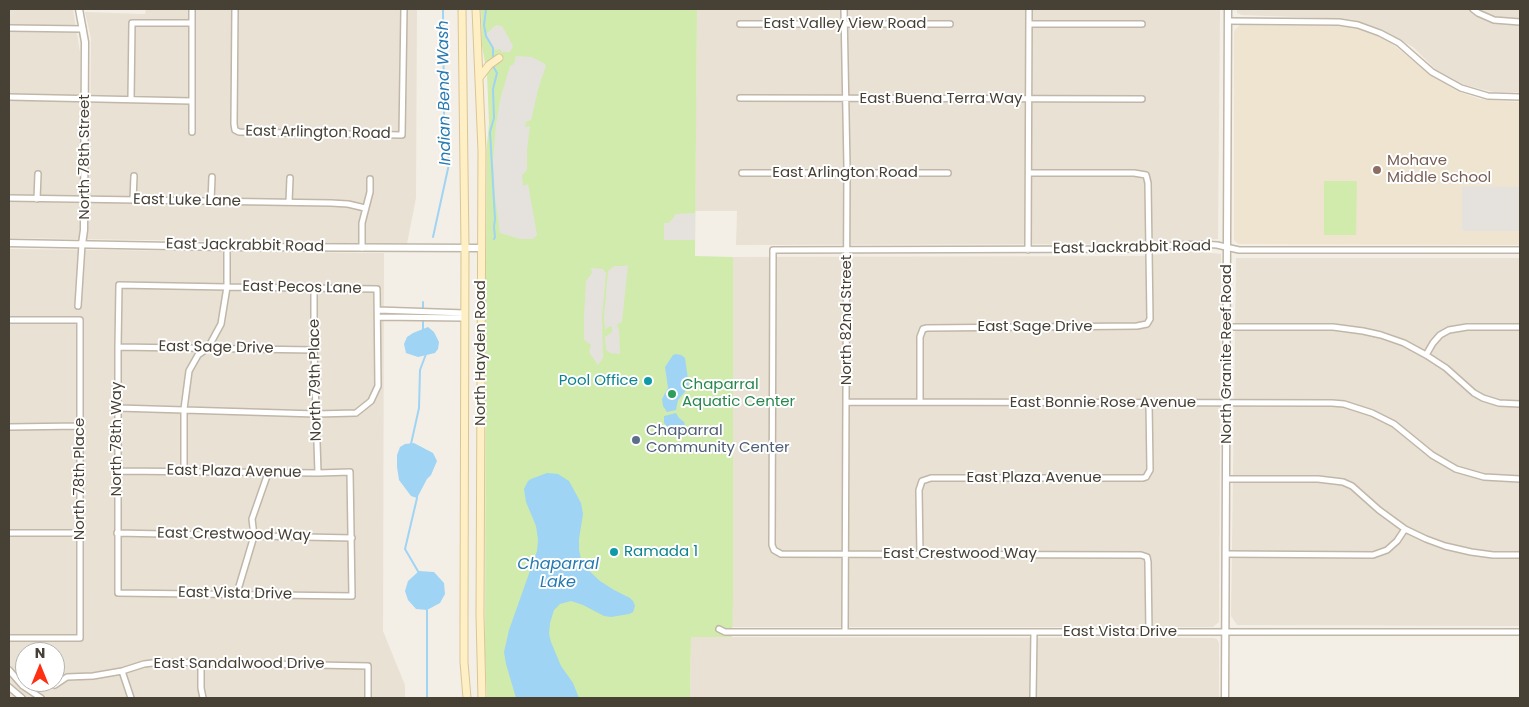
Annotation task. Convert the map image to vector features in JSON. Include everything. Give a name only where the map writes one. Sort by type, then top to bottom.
[{"type":"main road","name":"North Hayden Road","points":[[462,9],[465,248],[464,662],[467,698]]},
{"type":"main road","name":"North Hayden Road","points":[[476,9],[482,150],[480,623],[482,698]]},
{"type":"main road","points":[[478,78],[488,65],[499,58]]},
{"type":"street","name":"North 78th Street","points":[[78,306],[85,200],[85,42],[79,9]]},
{"type":"street","points":[[192,9],[192,132]]},
{"type":"street","name":"East Arlington Road","points":[[235,9],[235,130],[238,132],[402,135],[404,9]]},
{"type":"street","name":"North 82nd Street","points":[[844,9],[847,98],[846,631]]},
{"type":"street","points":[[1028,250],[1029,9]]},
{"type":"street","name":"North Granite Reef Road","points":[[1226,698],[1228,9]]},
{"type":"street","points":[[1472,9],[1494,20],[1520,22]]},
{"type":"street","points":[[1228,21],[1339,22],[1358,25],[1380,33],[1399,43],[1432,72],[1461,88],[1488,96],[1520,97]]},
{"type":"street","points":[[131,99],[132,23],[192,23]]},
{"type":"street","name":"East Valley View Road","points":[[740,24],[950,24]]},
{"type":"street","points":[[1029,24],[1142,24]]},
{"type":"street","points":[[9,28],[83,29]]},
{"type":"street","points":[[9,97],[191,101]]},
{"type":"street","name":"East Buena Terra Way","points":[[740,98],[1142,99]]},
{"type":"street","name":"East Arlington Road","points":[[742,173],[948,173]]},
{"type":"street","points":[[1029,173],[1134,173],[1146,175],[1148,183],[1149,248]]},
{"type":"street","points":[[37,199],[38,174]]},
{"type":"street","points":[[133,200],[134,176]]},
{"type":"street","points":[[211,201],[212,177]]},
{"type":"street","points":[[289,202],[290,178]]},
{"type":"street","points":[[362,248],[362,223],[370,192],[370,179]]},
{"type":"street","name":"East Luke Lane","points":[[9,198],[289,202],[348,204],[365,208]]},
{"type":"street","name":"East Jackrabbit Road","points":[[9,243],[227,247],[482,248]]},
{"type":"street","name":"East Jackrabbit Road","points":[[774,550],[772,545],[773,250],[1138,250],[1202,244],[1239,250],[1520,250]]},
{"type":"street","points":[[184,471],[184,409],[189,371],[198,355],[208,348],[221,324],[227,288],[227,247]]},
{"type":"street","name":"East Sage Drive","points":[[920,402],[920,337],[923,329],[941,327],[1137,326],[1147,324],[1150,319],[1149,248]]},
{"type":"street","name":"East Pecos Lane","points":[[119,285],[377,289],[378,310],[465,316]]},
{"type":"street","name":"North 78th Way","points":[[118,593],[119,285]]},
{"type":"street","name":"North 79th Place","points":[[314,288],[318,473]]},
{"type":"street","points":[[118,408],[356,414],[371,401],[378,386],[378,310]]},
{"type":"street","points":[[378,317],[465,316]]},
{"type":"street","name":"North 78th Place","points":[[9,320],[80,320],[80,638],[9,638]]},
{"type":"street","points":[[1426,355],[1437,339],[1449,330],[1467,326],[1520,327]]},
{"type":"street","points":[[1226,327],[1347,328],[1381,335],[1404,343],[1426,355],[1446,368],[1474,393],[1483,398],[1499,403],[1520,404]]},
{"type":"street","name":"East Sage Drive","points":[[118,347],[314,350]]},
{"type":"street","name":"East Bonnie Rose Avenue","points":[[846,402],[1332,403],[1356,407],[1394,424],[1432,455],[1456,469],[1484,477],[1520,479]]},
{"type":"street","name":"East Plaza Avenue","points":[[920,554],[919,490],[922,481],[930,478],[1139,479],[1146,477],[1150,470],[1149,403]]},
{"type":"street","points":[[9,427],[80,426]]},
{"type":"street","name":"East Plaza Avenue","points":[[118,471],[350,472],[352,538]]},
{"type":"street","points":[[237,594],[254,536],[252,519],[268,473]]},
{"type":"street","points":[[1227,479],[1318,479],[1343,482],[1358,491],[1379,510],[1405,529],[1445,546],[1493,555],[1520,555]]},
{"type":"street","points":[[1226,554],[1372,555],[1387,550],[1405,529]]},
{"type":"street","points":[[9,533],[80,533]]},
{"type":"street","name":"East Crestwood Way","points":[[117,533],[352,538]]},
{"type":"street","name":"East Vista Drive","points":[[118,593],[352,596],[352,538]]},
{"type":"street","name":"East Crestwood Way","points":[[774,550],[781,554],[1141,554],[1147,557],[1148,562],[1149,632]]},
{"type":"street","name":"East Vista Drive","points":[[720,629],[725,632],[1520,632]]},
{"type":"street","points":[[1033,698],[1034,632]]},
{"type":"street","name":"East Sandalwood Drive","points":[[65,679],[122,671],[144,664],[161,662],[368,666],[368,698]]},
{"type":"street","points":[[201,663],[203,698]]},
{"type":"street","points":[[9,670],[24,686],[41,698]]},
{"type":"street","points":[[122,671],[132,698]]},
{"type":"street","points":[[9,687],[22,698]]},
{"type":"shaded area","points":[[9,9],[73,9],[80,52],[80,136],[90,137],[91,38],[85,12],[145,14],[146,9],[417,9],[416,198],[407,244],[9,238]]},
{"type":"shaded area","points":[[697,9],[1220,9],[1218,239],[1132,244],[736,245],[737,211],[695,211]]},
{"type":"shaded area","points":[[1237,9],[1520,9],[1520,92],[1493,92],[1465,85],[1436,70],[1413,47],[1381,29],[1350,19],[1242,15],[1237,13]]},
{"type":"shaded area","points":[[496,25],[502,26],[513,46],[510,52],[502,52],[500,49],[495,50],[487,36],[487,33]]},
{"type":"shaded area","name":"Mohave Middle School","points":[[1240,25],[1338,26],[1357,29],[1379,37],[1395,46],[1431,76],[1459,92],[1480,99],[1520,102],[1520,245],[1237,243],[1234,240],[1234,31]]},
{"type":"shaded area","points":[[516,56],[532,57],[546,66],[531,120],[526,122],[525,127],[530,126],[527,170],[522,175],[523,186],[528,184],[537,235],[533,239],[520,239],[500,233],[495,197],[493,161],[496,124],[501,96],[510,66],[514,64]]},
{"type":"shaded area","points":[[1462,186],[1520,187],[1520,231],[1462,231]]},
{"type":"shaded area","points":[[695,213],[695,240],[664,240],[664,223],[669,223],[676,214]]},
{"type":"shaded area","points":[[9,249],[384,253],[383,631],[405,685],[405,698],[9,698]]},
{"type":"shaded area","points":[[1192,251],[1221,254],[1219,622],[1213,627],[732,627],[733,257],[1141,256]]},
{"type":"shaded area","points":[[1236,258],[1520,258],[1520,626],[1237,625],[1231,616]]},
{"type":"shaded area","points":[[628,265],[622,322],[617,326],[619,330],[620,354],[610,353],[606,350],[605,337],[612,332],[612,327],[610,326],[605,330],[604,317],[608,271],[614,266]]},
{"type":"shaded area","points":[[591,268],[603,269],[606,273],[602,317],[603,358],[598,365],[589,352],[591,345],[584,340],[586,281],[592,273]]},
{"type":"shaded area","points":[[691,637],[1213,638],[1217,639],[1219,643],[1219,698],[690,698]]},
{"type":"green space","points":[[481,9],[697,9],[695,256],[733,257],[733,592],[732,637],[691,637],[690,698],[487,698],[485,655],[486,264],[487,144],[489,124],[487,74],[482,46]]},
{"type":"green space","points":[[1324,181],[1357,181],[1356,235],[1324,235]]},
{"type":"water","points":[[428,327],[434,332],[439,342],[435,353],[418,357],[406,353],[404,344],[407,337]]},
{"type":"water","points":[[676,354],[685,358],[689,387],[678,400],[676,410],[667,412],[663,406],[662,399],[668,388],[665,367],[673,355]]},
{"type":"water","points":[[676,413],[684,422],[686,428],[681,435],[675,436],[664,423],[664,416]]},
{"type":"water","points":[[414,443],[433,453],[437,461],[417,498],[411,496],[399,480],[397,467],[397,455],[400,447],[405,444]]},
{"type":"water","name":"Chaparral Lake","points":[[547,473],[558,474],[569,481],[581,503],[583,514],[579,550],[584,566],[600,581],[630,598],[635,606],[633,612],[629,614],[611,617],[604,616],[571,601],[560,604],[554,610],[550,623],[549,634],[551,642],[561,666],[573,683],[579,698],[516,698],[504,652],[509,630],[537,551],[536,526],[526,502],[524,489],[528,481]]},
{"type":"water","points":[[419,571],[434,572],[444,583],[445,594],[440,603],[427,610],[416,609],[408,600],[405,591],[408,581]]},
{"type":"waterway","name":"Indian Bend Wash","points":[[433,237],[449,164],[444,113],[443,9]]},
{"type":"waterway","points":[[486,9],[484,25],[486,36],[493,48],[493,59]]},
{"type":"waterway","points":[[493,66],[497,73],[493,89],[494,118],[490,132],[495,219],[494,239]]},
{"type":"waterway","name":"Indian Bend Wash","points":[[423,302],[423,329]]},
{"type":"waterway","name":"Indian Bend Wash","points":[[411,444],[419,408],[420,370],[426,354]]},
{"type":"waterway","name":"Indian Bend Wash","points":[[417,496],[405,549],[419,573]]},
{"type":"waterway","name":"Indian Bend Wash","points":[[427,610],[427,698]]},
{"type":"place","name":"Mohave Middle School","points":[[1377,170]]},
{"type":"place","name":"Pool Office","points":[[648,381]]},
{"type":"place","name":"Chaparral Aquatic Center","points":[[672,394]]},
{"type":"place","name":"Chaparral Community Center","points":[[636,440]]},
{"type":"place","name":"Ramada 1","points":[[614,552]]}]
